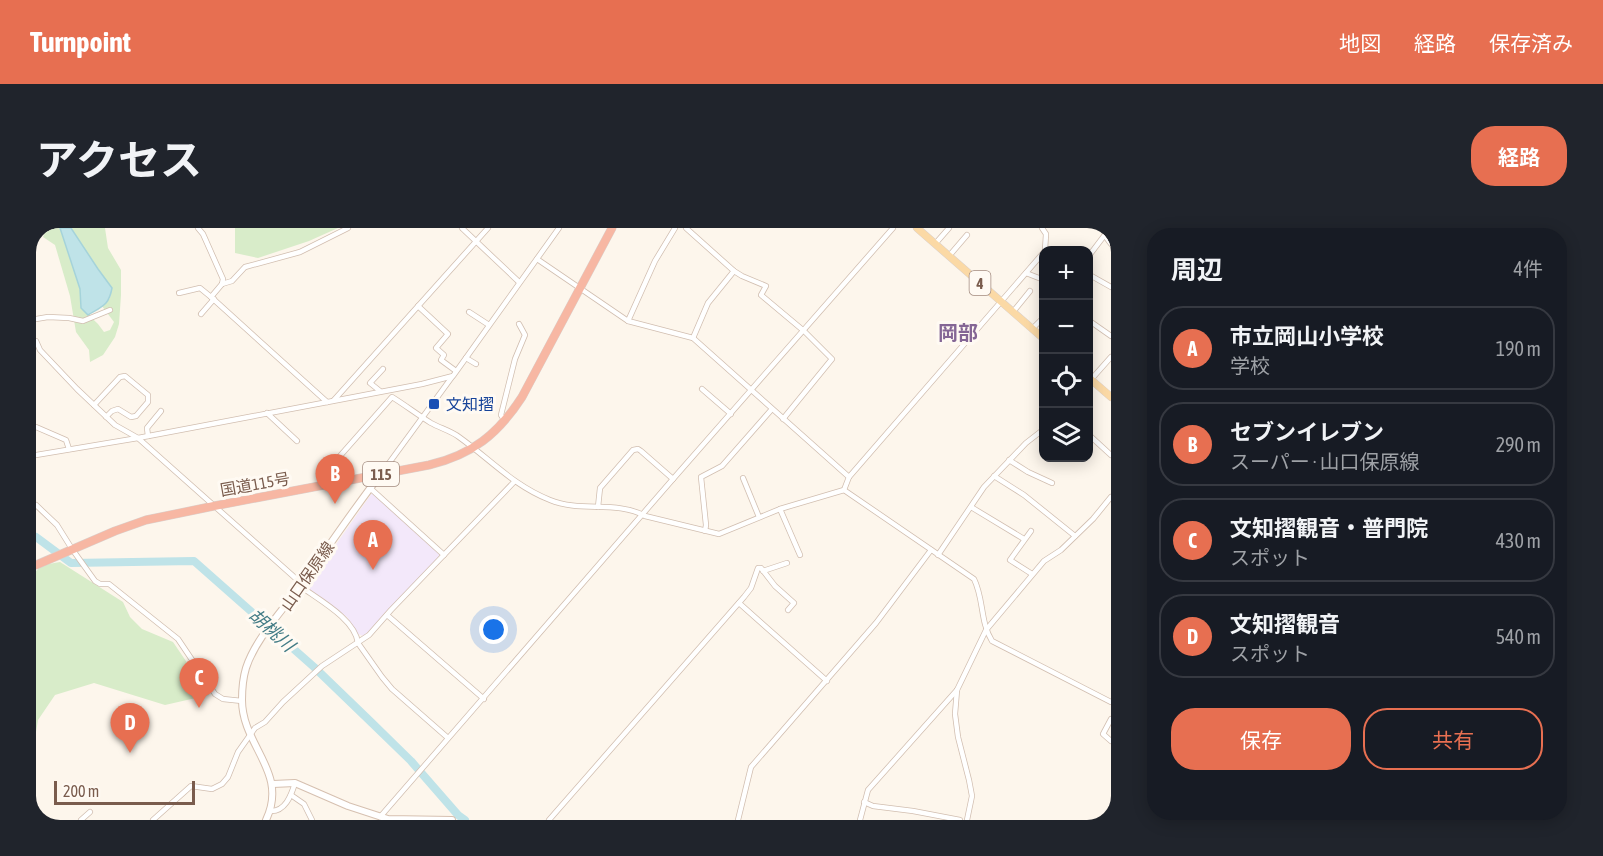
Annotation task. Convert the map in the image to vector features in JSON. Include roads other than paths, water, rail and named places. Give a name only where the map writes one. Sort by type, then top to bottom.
[{"type":"highway","name":"国道115号","points":[[36,565],[114,531],[146,520],[438,463],[474,448],[505,421],[522,397],[612,228]]},
{"type":"main road","name":"4","points":[[917,228],[1039,335]]},
{"type":"main road","points":[[1093,382],[1111,397]]},
{"type":"main road","name":"山口保原線","points":[[266,820],[273,798],[273,784],[250,735],[242,701],[246,668],[262,638],[381,474]]},
{"type":"main road","points":[[273,784],[295,783],[325,797],[380,817],[452,820]]},
{"type":"street","points":[[198,228],[203,234],[223,279],[222,284],[201,314]]},
{"type":"street","points":[[222,284],[232,281],[245,267],[300,252],[348,228]]},
{"type":"street","points":[[462,228],[519,282]]},
{"type":"street","points":[[330,401],[488,228]]},
{"type":"street","points":[[381,474],[559,228]]},
{"type":"street","points":[[628,321],[655,261],[675,228]]},
{"type":"street","points":[[686,228],[735,271],[766,286],[761,295],[804,331],[832,359],[783,419]]},
{"type":"street","points":[[380,817],[893,228]]},
{"type":"street","points":[[935,244],[949,228]]},
{"type":"street","points":[[1042,228],[1046,234],[1045,246]]},
{"type":"street","points":[[1093,252],[1110,228]]},
{"type":"street","points":[[949,256],[967,235]]},
{"type":"street","points":[[1105,236],[1111,244]]},
{"type":"street","points":[[844,490],[849,477],[1039,257]]},
{"type":"street","points":[[537,259],[628,321],[693,338],[849,477]]},
{"type":"street","points":[[693,338],[708,303],[735,271]]},
{"type":"street","points":[[1026,273],[1039,278]]},
{"type":"street","points":[[1093,276],[1111,287]]},
{"type":"street","points":[[179,293],[200,288],[330,401]]},
{"type":"street","points":[[1013,312],[1030,291]]},
{"type":"street","points":[[418,306],[448,334],[436,348],[444,356],[441,360],[454,373]]},
{"type":"street","points":[[36,319],[48,317],[83,321],[110,310]]},
{"type":"street","points":[[469,312],[489,325]]},
{"type":"street","points":[[1032,329],[1039,321]]},
{"type":"street","points":[[1093,323],[1111,336]]},
{"type":"street","points":[[505,421],[501,415],[515,359],[525,335],[519,324]]},
{"type":"street","points":[[36,341],[40,350],[106,417],[138,438],[301,585],[343,617],[357,637],[358,643],[392,689],[448,738]]},
{"type":"street","points":[[1093,377],[1111,357]]},
{"type":"street","points":[[466,358],[476,364]]},
{"type":"street","points":[[382,369],[370,383],[430,422],[456,435],[514,482],[555,502],[581,507],[624,508],[719,534],[780,508],[844,490]]},
{"type":"street","points":[[36,455],[422,384],[454,373]]},
{"type":"street","points":[[94,405],[120,377],[125,376],[148,395],[148,402],[136,416],[131,417],[118,409],[106,417]]},
{"type":"street","points":[[702,389],[731,414]]},
{"type":"street","points":[[332,465],[392,396]]},
{"type":"street","points":[[705,531],[701,477],[722,466],[772,409]]},
{"type":"street","points":[[148,436],[147,428],[161,411]]},
{"type":"street","points":[[267,413],[297,441]]},
{"type":"street","points":[[36,427],[65,439],[69,449]]},
{"type":"street","points":[[938,555],[994,476],[1039,433]]},
{"type":"street","points":[[1093,438],[1111,455]]},
{"type":"street","points":[[598,507],[600,488],[633,450],[641,451],[673,479]]},
{"type":"street","points":[[1009,460],[1052,483]]},
{"type":"street","points":[[994,476],[1024,495],[1075,536]]},
{"type":"street","points":[[743,478],[759,517]]},
{"type":"street","points":[[153,820],[191,786],[212,789],[219,786],[228,777],[238,752],[255,728],[265,722],[315,671],[369,635],[514,482]]},
{"type":"street","points":[[370,488],[444,555]]},
{"type":"street","points":[[844,490],[975,581],[986,630],[994,643],[1111,702]]},
{"type":"street","points":[[860,820],[866,794],[957,690],[986,630],[1044,561],[1060,550],[1098,514],[1111,496]]},
{"type":"street","points":[[36,505],[57,525],[95,581],[100,584],[109,584],[173,633],[215,694],[223,699],[242,701]]},
{"type":"street","points":[[971,507],[1024,539]]},
{"type":"street","points":[[780,508],[800,555]]},
{"type":"street","points":[[1031,531],[1010,560],[1032,574]]},
{"type":"street","points":[[738,820],[751,767],[876,623],[931,550]]},
{"type":"street","points":[[764,571],[787,563]]},
{"type":"street","points":[[549,820],[739,603],[751,588],[759,568],[794,603],[788,610]]},
{"type":"street","points":[[739,603],[827,681]]},
{"type":"street","points":[[387,615],[484,699]]},
{"type":"street","points":[[957,690],[955,714],[958,737],[972,796],[967,820]]},
{"type":"street","points":[[1111,719],[1102,734],[1111,741]]},
{"type":"street","points":[[270,811],[280,809],[291,795],[295,783]]},
{"type":"street","points":[[291,795],[306,805],[312,820]]},
{"type":"street","points":[[864,802],[873,806],[960,820]]},
{"type":"street","points":[[81,820],[90,812]]},
{"type":"water","points":[[60,228],[71,228],[112,288],[107,302],[88,315],[81,308],[80,289]]},
{"type":"waterway","name":"胡桃川","points":[[36,537],[71,563],[194,561],[314,667],[411,761],[465,820]]},
{"type":"place","name":"文知摺","points":[[434,404]]},
{"type":"place","name":"セブンイレブン","points":[[335,504]]},
{"type":"place","name":"市立岡山小学校","points":[[373,570]]},
{"type":"place","name":"文知摺観音・普門院","points":[[199,708]]},
{"type":"place","name":"文知摺観音","points":[[130,753]]},
{"type":"district","name":"岡部","points":[[958,332]]}]
